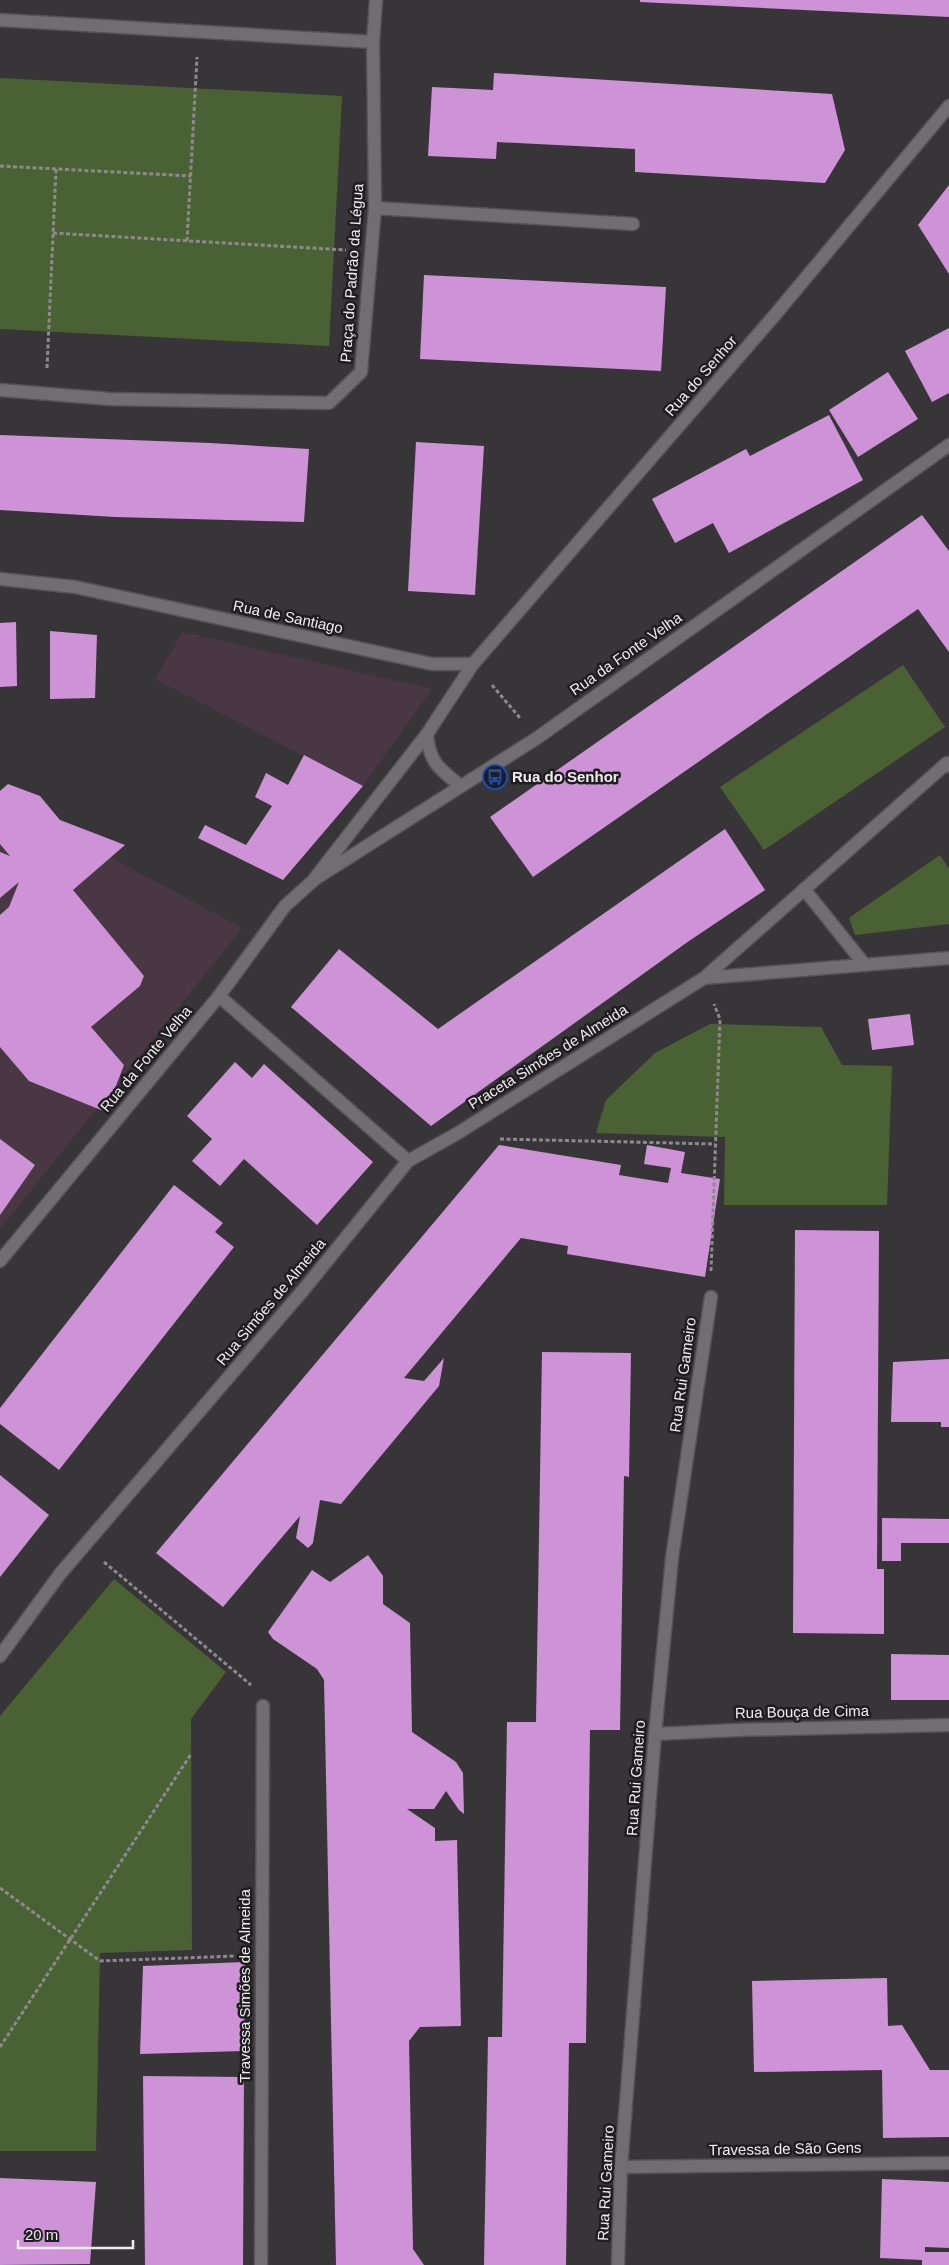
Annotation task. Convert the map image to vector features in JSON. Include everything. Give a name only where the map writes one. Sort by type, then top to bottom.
[{"type":"street","name":"Praça do Padrão da Légua","points":[[0,390],[110,399],[329,403],[361,372],[375,208],[373,42],[376,0]]},
{"type":"street","points":[[0,20],[373,42]]},
{"type":"street","name":"Rua do Senhor","points":[[473,664],[774,316],[949,106]]},
{"type":"street","points":[[375,208],[633,224]]},
{"type":"street","name":"Rua da Fonte Velha","points":[[315,878],[537,738],[949,445]]},
{"type":"street","name":"Rua de Santiago","points":[[0,578],[75,587],[432,664],[473,664]]},
{"type":"street","name":"Rua da Fonte Velha","points":[[0,1261],[219,996],[286,906],[315,878],[426,734],[473,664]]},
{"type":"street","points":[[426,734],[428,750],[436,764],[461,786]]},
{"type":"street","name":"Praceta Simões de Almeida","points":[[408,1161],[458,1133],[704,978],[947,763],[949,766]]},
{"type":"street","points":[[804,889],[865,964]]},
{"type":"street","name":"Praceta Simões de Almeida","points":[[704,978],[949,958]]},
{"type":"street","points":[[219,996],[408,1161]]},
{"type":"street","name":"Rua Simões de Almeida","points":[[0,1656],[60,1574],[305,1288],[408,1161]]},
{"type":"street","name":"Rua Rui Gameiro","points":[[618,2265],[621,2167],[655,1734],[672,1558],[711,1297]]},
{"type":"street","name":"Travessa Simões de Almeida","points":[[261,2265],[263,1706]]},
{"type":"street","name":"Rua Bouça de Cima","points":[[655,1734],[949,1725]]},
{"type":"street","name":"Travessa de São Gens","points":[[621,2167],[949,2163]]},
{"type":"path","points":[[187,241],[198,32]]},
{"type":"path","points":[[0,166],[191,176]]},
{"type":"path","points":[[46,394],[56,169]]},
{"type":"path","points":[[54,233],[371,252]]},
{"type":"path","points":[[473,664],[537,738]]},
{"type":"path","points":[[704,978],[720,1019],[711,1297]]},
{"type":"path","points":[[458,1133],[489,1139],[715,1144]]},
{"type":"path","points":[[84,1546],[263,1695],[263,1706]]},
{"type":"path","points":[[0,2047],[191,1754]]},
{"type":"path","points":[[0,1888],[100,1961],[261,1955]]},
{"type":"shaded area","points":[[183,632],[432,689],[363,786],[155,679]]},
{"type":"shaded area","points":[[2,799],[242,928],[0,1229],[0,800]]},
{"type":"green space","points":[[0,78],[342,96],[329,346],[0,329]]},
{"type":"green space","points":[[903,665],[945,727],[764,850],[720,787]]},
{"type":"green space","points":[[940,855],[949,869],[949,924],[855,935],[849,918]]},
{"type":"green space","points":[[710,1024],[821,1027],[842,1065],[892,1066],[887,1205],[724,1205],[725,1137],[596,1133],[606,1100],[655,1053]]},
{"type":"green space","points":[[114,1579],[226,1672],[191,1719],[192,1950],[100,1953],[96,2151],[0,2151],[0,1716]]},
{"type":"building","points":[[640,0],[949,0],[949,17],[640,2]]},
{"type":"building","points":[[494,73],[832,94],[845,150],[825,183],[635,172],[635,149],[497,142],[496,159],[428,156],[432,87],[493,90]]},
{"type":"building","points":[[949,185],[949,274],[918,225]]},
{"type":"building","points":[[424,275],[666,287],[661,371],[420,359]]},
{"type":"building","points":[[949,328],[949,393],[932,402],[905,351]]},
{"type":"building","points":[[888,372],[918,419],[858,457],[829,410]]},
{"type":"building","points":[[829,415],[863,480],[729,553],[713,523],[675,543],[652,499],[746,449],[750,456]]},
{"type":"building","points":[[0,435],[210,443],[309,449],[304,522],[115,517],[0,510]]},
{"type":"building","points":[[416,442],[484,446],[475,595],[408,591]]},
{"type":"building","points":[[922,515],[949,551],[949,652],[918,609],[533,877],[490,817]]},
{"type":"building","points":[[16,622],[17,686],[0,687],[0,623]]},
{"type":"building","points":[[50,631],[97,635],[95,698],[50,699]]},
{"type":"building","points":[[304,755],[363,786],[283,880],[198,838],[205,825],[246,845],[272,806],[255,797],[266,773],[288,785]]},
{"type":"building","points":[[8,784],[40,796],[60,820],[125,845],[73,890],[144,976],[140,986],[91,1027],[124,1065],[106,1112],[29,1081],[0,1047],[0,915],[9,907],[19,882],[0,898],[0,852],[10,856],[0,844],[0,791]]},
{"type":"building","points":[[725,829],[765,890],[689,941],[431,1126],[291,1007],[339,949],[438,1029]]},
{"type":"building","points":[[910,1014],[914,1045],[872,1050],[868,1019]]},
{"type":"building","points":[[235,1062],[252,1078],[264,1064],[373,1162],[317,1225],[244,1159],[220,1186],[192,1161],[212,1139],[187,1116]]},
{"type":"building","points":[[0,1139],[35,1165],[0,1215]]},
{"type":"building","points":[[499,1145],[621,1165],[619,1175],[668,1183],[671,1168],[644,1164],[647,1145],[685,1152],[681,1173],[720,1179],[705,1277],[567,1254],[568,1246],[521,1238],[404,1378],[424,1381],[444,1358],[439,1386],[341,1504],[320,1500],[313,1543],[308,1548],[296,1538],[300,1516],[223,1607],[156,1553]]},
{"type":"building","points":[[174,1185],[223,1223],[215,1232],[234,1247],[59,1470],[0,1424],[0,1408]]},
{"type":"building","points":[[795,1230],[879,1231],[877,1569],[884,1569],[884,1634],[793,1633]]},
{"type":"building","points":[[542,1352],[631,1353],[629,1477],[624,1476],[620,1730],[590,1730],[586,2043],[569,2043],[566,2265],[484,2265],[488,2037],[502,2037],[507,1722],[536,1722]]},
{"type":"building","points":[[949,1359],[949,1427],[941,1427],[941,1422],[891,1422],[893,1362]]},
{"type":"building","points":[[0,1475],[49,1515],[0,1577]]},
{"type":"building","points":[[882,1518],[949,1519],[949,1543],[901,1543],[901,1561],[882,1561]]},
{"type":"building","points":[[368,1555],[383,1576],[383,1604],[410,1623],[412,1732],[456,1762],[463,1773],[464,1814],[446,1791],[434,1809],[407,1809],[435,1828],[435,1841],[457,1840],[461,2026],[420,2027],[409,2041],[413,2249],[424,2265],[336,2265],[324,1680],[317,1669],[273,1639],[268,1632],[312,1570],[330,1582]]},
{"type":"building","points":[[891,1654],[949,1655],[949,1700],[891,1700]]},
{"type":"building","points":[[245,1962],[244,2051],[140,2054],[143,1966]]},
{"type":"building","points":[[887,1978],[888,2026],[902,2025],[930,2070],[949,2070],[949,2137],[883,2138],[882,2070],[754,2072],[752,1981]]},
{"type":"building","points":[[143,2076],[244,2077],[243,2265],[145,2265]]},
{"type":"building","points":[[0,2178],[96,2182],[90,2264],[0,2265]]},
{"type":"building","points":[[882,2179],[949,2182],[949,2248],[925,2247],[925,2252],[949,2252],[949,2265],[922,2265],[922,2260],[880,2258]]},
{"type":"place","name":"Rua do Senhor","points":[[495,777]]}]
